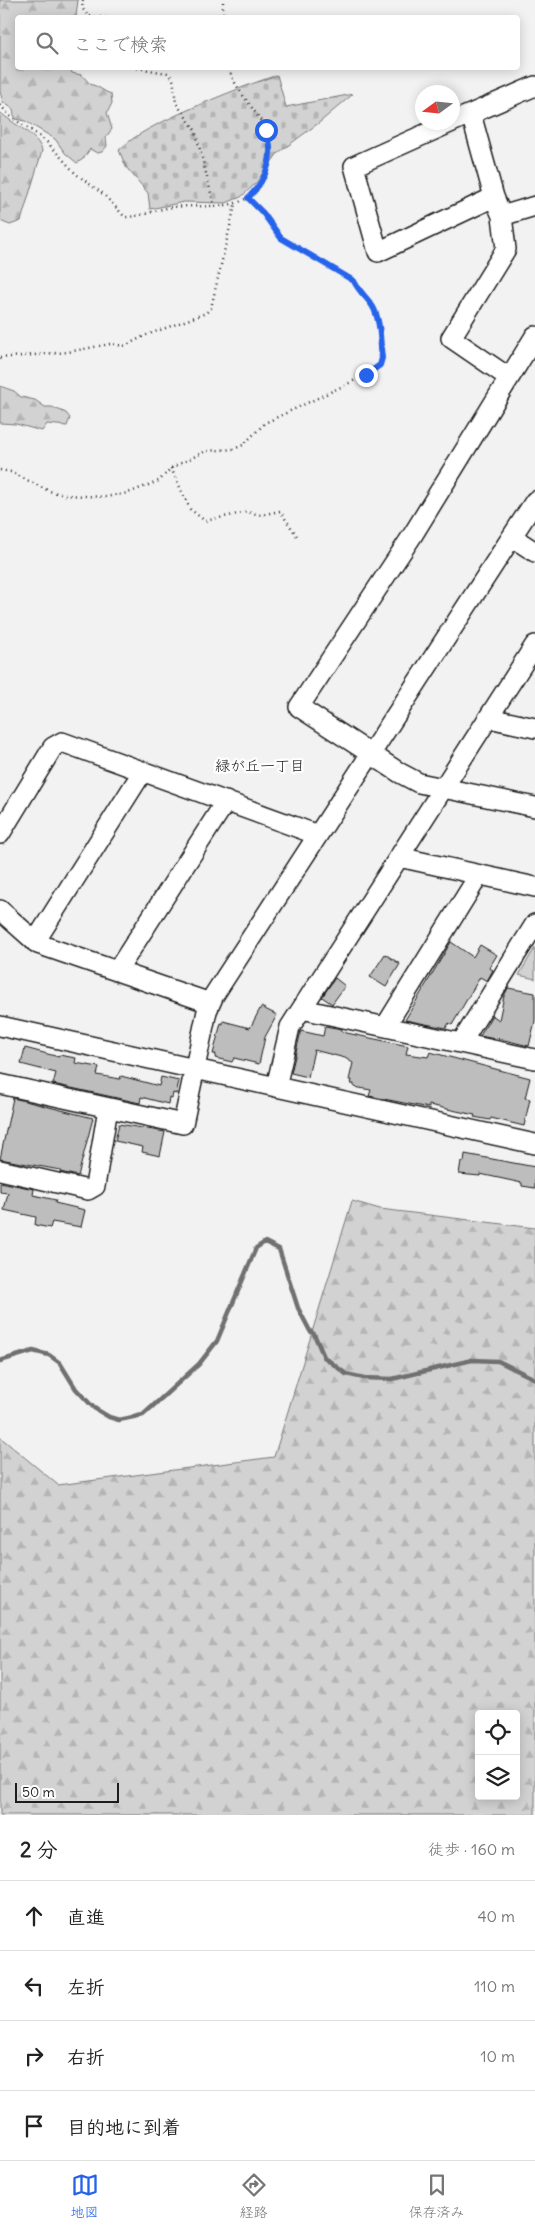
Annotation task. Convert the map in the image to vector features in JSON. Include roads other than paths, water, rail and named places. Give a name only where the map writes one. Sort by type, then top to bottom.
[{"type":"street","points":[[460,119],[535,86]]},
{"type":"street","points":[[471,114],[494,197],[502,216],[506,249],[451,338],[508,377]]},
{"type":"street","points":[[434,130],[354,166],[378,252],[494,197]]},
{"type":"street","points":[[502,216],[535,206]]},
{"type":"street","points":[[535,336],[508,377],[412,536],[299,707],[419,783],[535,807]]},
{"type":"street","points":[[0,1084],[183,1124],[210,1003],[535,501]]},
{"type":"street","points":[[512,536],[535,552]]},
{"type":"street","points":[[276,1087],[287,1035],[302,1009],[535,645]]},
{"type":"street","points":[[488,718],[535,728]]},
{"type":"street","points":[[0,834],[57,743],[66,743],[318,835]]},
{"type":"street","points":[[34,942],[143,771]]},
{"type":"street","points":[[117,971],[226,801]]},
{"type":"street","points":[[399,857],[535,887]]},
{"type":"street","points":[[385,1027],[478,874]]},
{"type":"street","points":[[0,910],[34,942],[210,1003]]},
{"type":"street","points":[[462,1044],[535,924]]},
{"type":"street","points":[[302,1009],[535,1059]]},
{"type":"street","points":[[0,1026],[535,1144]]},
{"type":"street","points":[[0,1170],[88,1190],[95,1186],[108,1108]]},
{"type":"waterway","points":[[0,1361],[33,1351],[49,1355],[60,1363],[76,1389],[94,1408],[109,1417],[119,1420],[143,1415],[199,1364],[217,1341],[256,1248],[265,1242],[279,1249],[298,1308],[310,1331],[314,1334],[324,1357],[346,1374],[364,1378],[392,1379],[472,1360],[498,1361],[535,1379]]},
{"type":"district","name":"緑が丘一丁目","points":[[260,766]]}]
